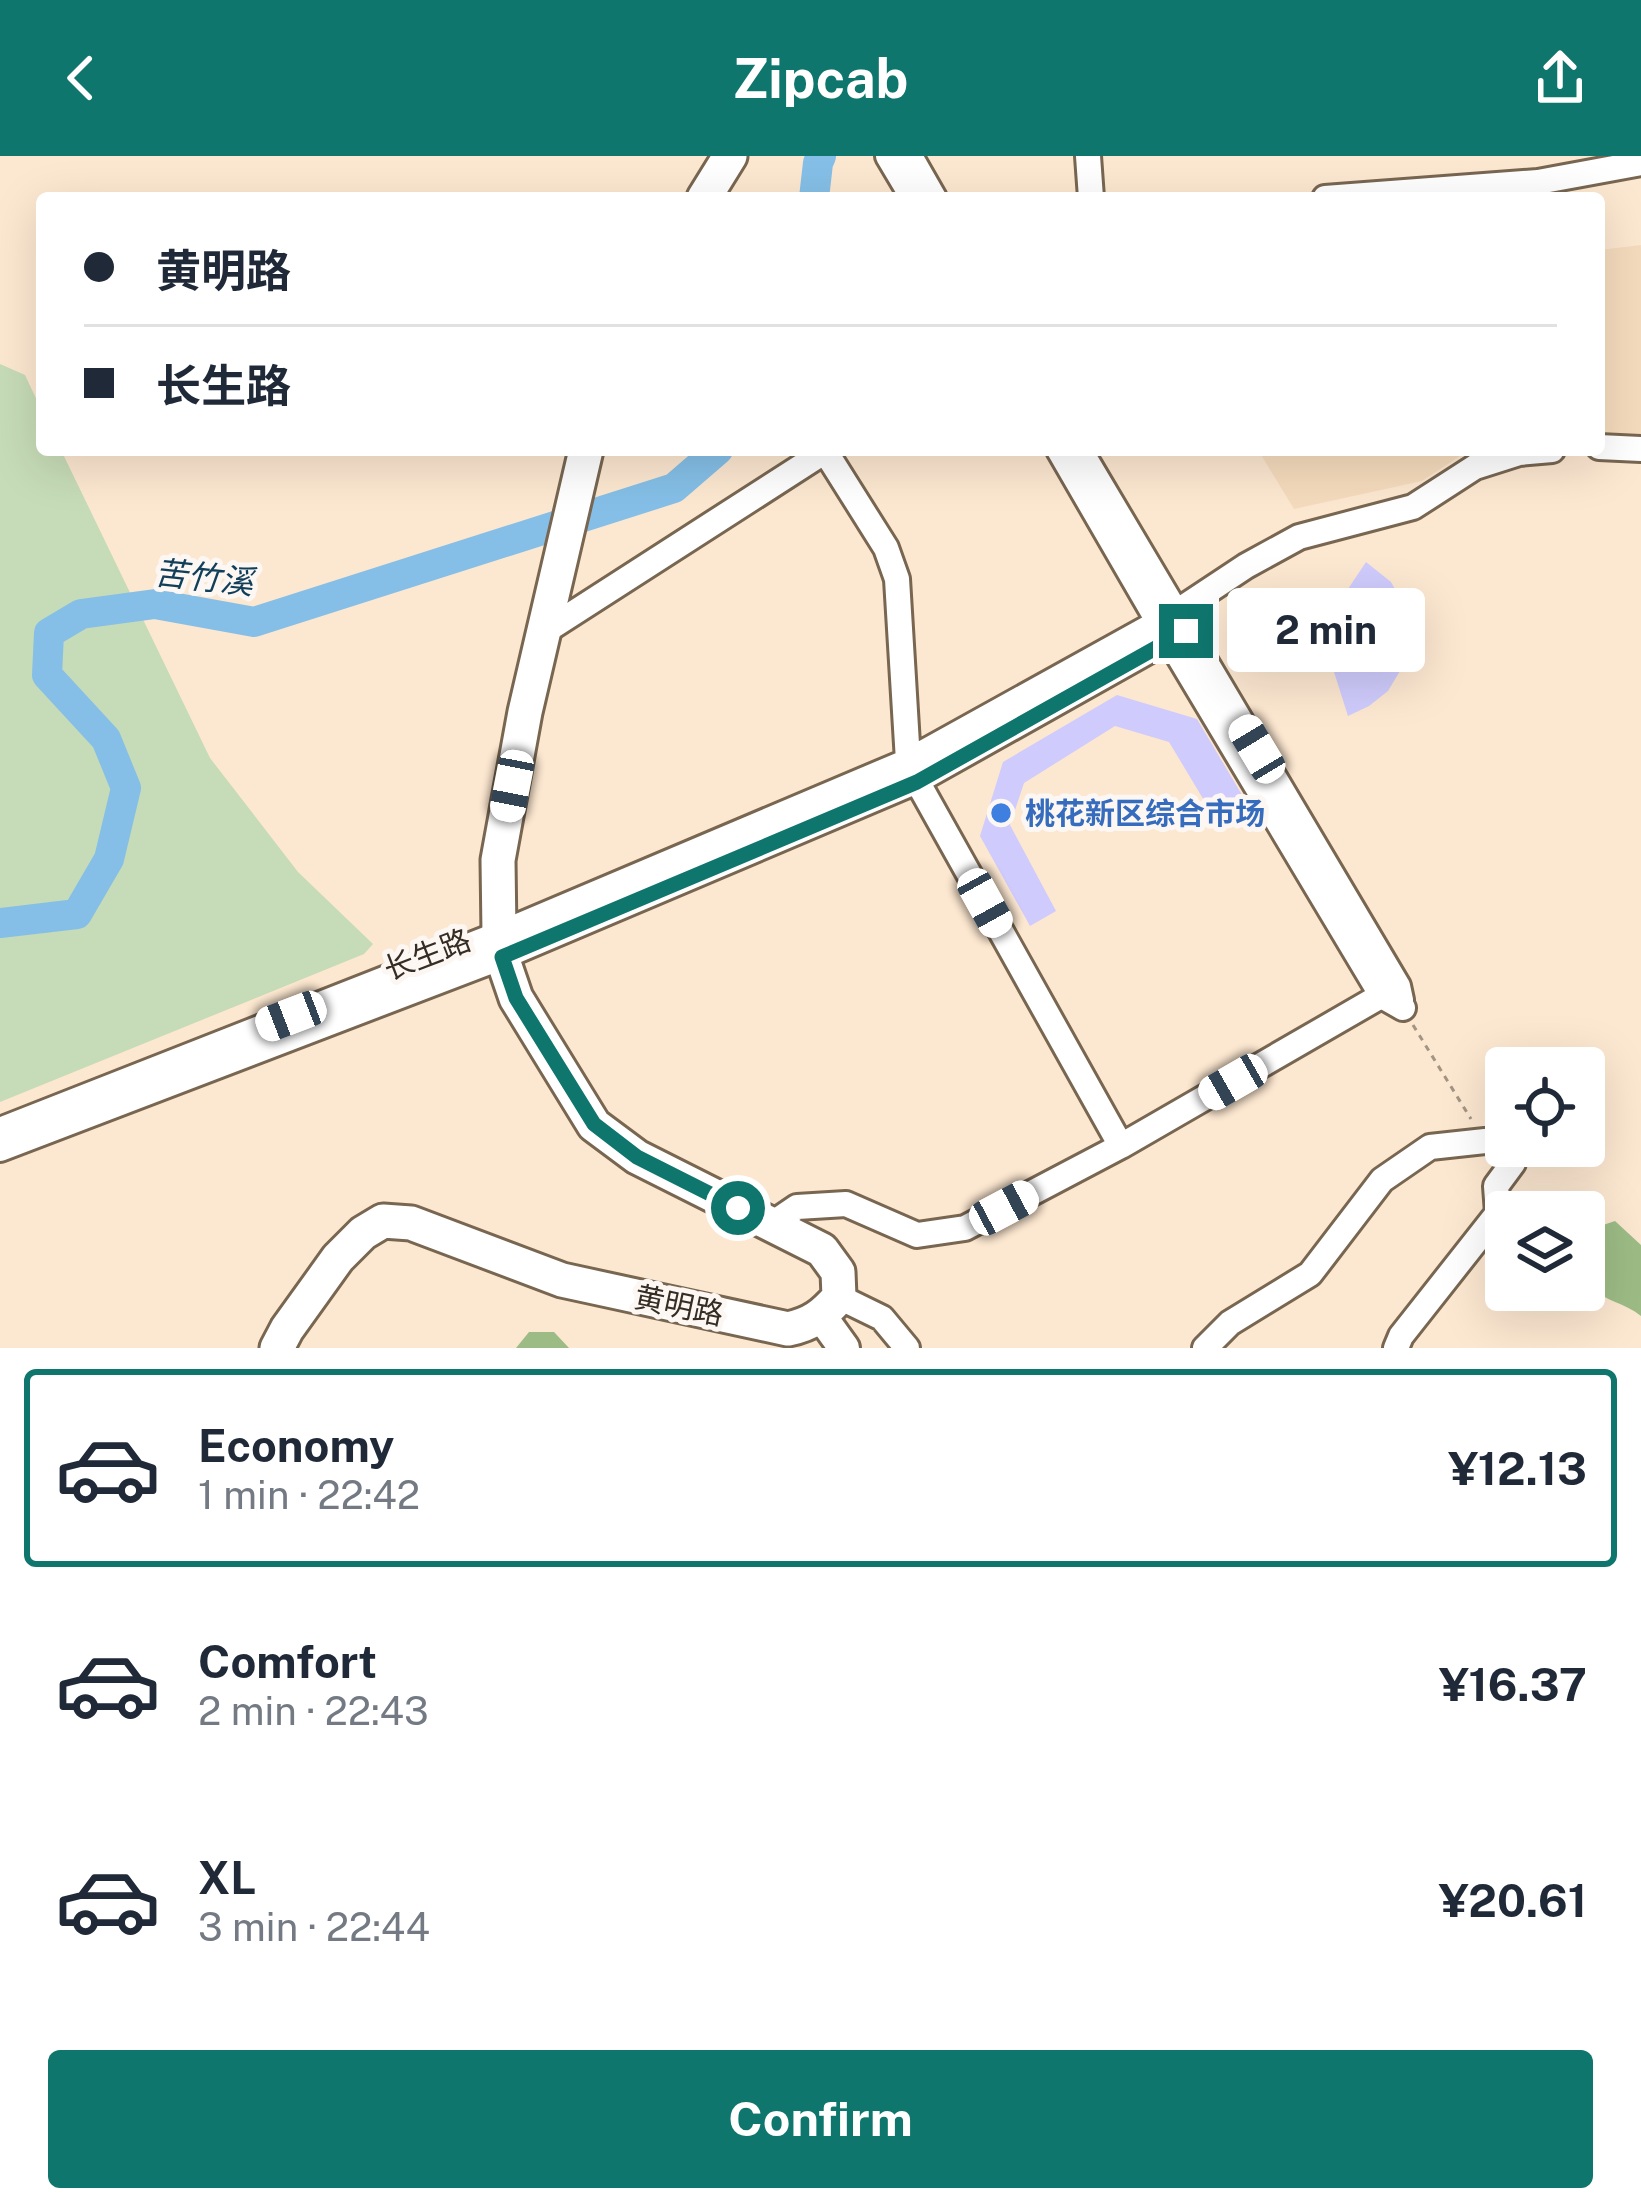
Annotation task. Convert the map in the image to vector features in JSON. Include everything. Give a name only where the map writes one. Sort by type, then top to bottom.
[{"type":"highway","points":[[708,192],[730,156]]},
{"type":"highway","points":[[585,456],[525,712],[498,860],[500,945],[516,998],[594,1124],[637,1157],[822,1250],[838,1272],[823,1321]]},
{"type":"highway","name":"黄明路","points":[[277,1348],[338,1258],[383,1221],[410,1223],[562,1280],[788,1329],[823,1321]]},
{"type":"main road","points":[[823,1321],[844,1348]]},
{"type":"street","points":[[888,156],[909,192]]},
{"type":"street","points":[[910,156],[931,192]]},
{"type":"street","points":[[1088,156],[1091,192]]},
{"type":"street","points":[[1405,192],[1538,182],[1641,163]]},
{"type":"street","points":[[1605,447],[1641,449]]},
{"type":"street","points":[[546,623],[818,456]]},
{"type":"street","points":[[829,456],[886,548],[897,579],[913,771],[1121,1146]]},
{"type":"street","points":[[772,1224],[797,1207],[846,1204],[917,1235],[965,1228],[1394,997],[1172,627],[1063,456]]},
{"type":"street","points":[[1083,456],[1172,627]]},
{"type":"street","name":"长生路","points":[[0,1149],[913,771],[1172,627],[1246,566],[1299,537],[1413,507],[1475,467],[1510,456]]},
{"type":"street","name":"长生路","points":[[0,1130],[500,945]]},
{"type":"street","points":[[1205,1348],[1230,1323],[1310,1274],[1382,1180],[1430,1147],[1485,1141]]},
{"type":"street","points":[[1396,1348],[1498,1214],[1496,1186],[1510,1167]]},
{"type":"street","points":[[823,1321],[882,1318],[907,1348]]},
{"type":"path","points":[[1394,997],[1485,1141]]},
{"type":"shaded area","points":[[1641,245],[1641,434],[1605,433],[1605,249]]},
{"type":"shaded area","points":[[1262,456],[1460,456],[1422,481],[1294,509]]},
{"type":"green space","points":[[0,364],[25,375],[36,398],[36,456],[64,456],[210,758],[298,872],[373,944],[364,954],[0,1102]]},
{"type":"green space","points":[[1615,1221],[1641,1245],[1641,1316],[1605,1297],[1605,1224]]},
{"type":"green space","points":[[529,1332],[554,1332],[569,1348],[516,1348]]},
{"type":"building","points":[[1366,562],[1391,582],[1408,612],[1409,638],[1403,666],[1388,691],[1348,716],[1334,672],[1353,659],[1364,638],[1361,613],[1344,595]]},
{"type":"building","name":"桃花新区综合市场","points":[[1117,695],[1197,719],[1248,805],[1217,822],[1169,742],[1115,726],[1024,783],[1010,825],[1056,911],[1030,926],[980,836],[1003,762]]},
{"type":"waterway","name":"苦竹溪","points":[[815,192],[821,156]]},
{"type":"waterway","name":"苦竹溪","points":[[0,923],[77,914],[109,859],[126,788],[106,739],[47,675],[49,633],[81,614],[155,604],[254,622],[674,488],[711,456]]},
{"type":"place","name":"桃花新区综合市场","points":[[1001,813]]},
{"type":"route","points":[[738,1208],[637,1157],[594,1124],[516,998],[502,957],[917,782],[1186,631]]}]
